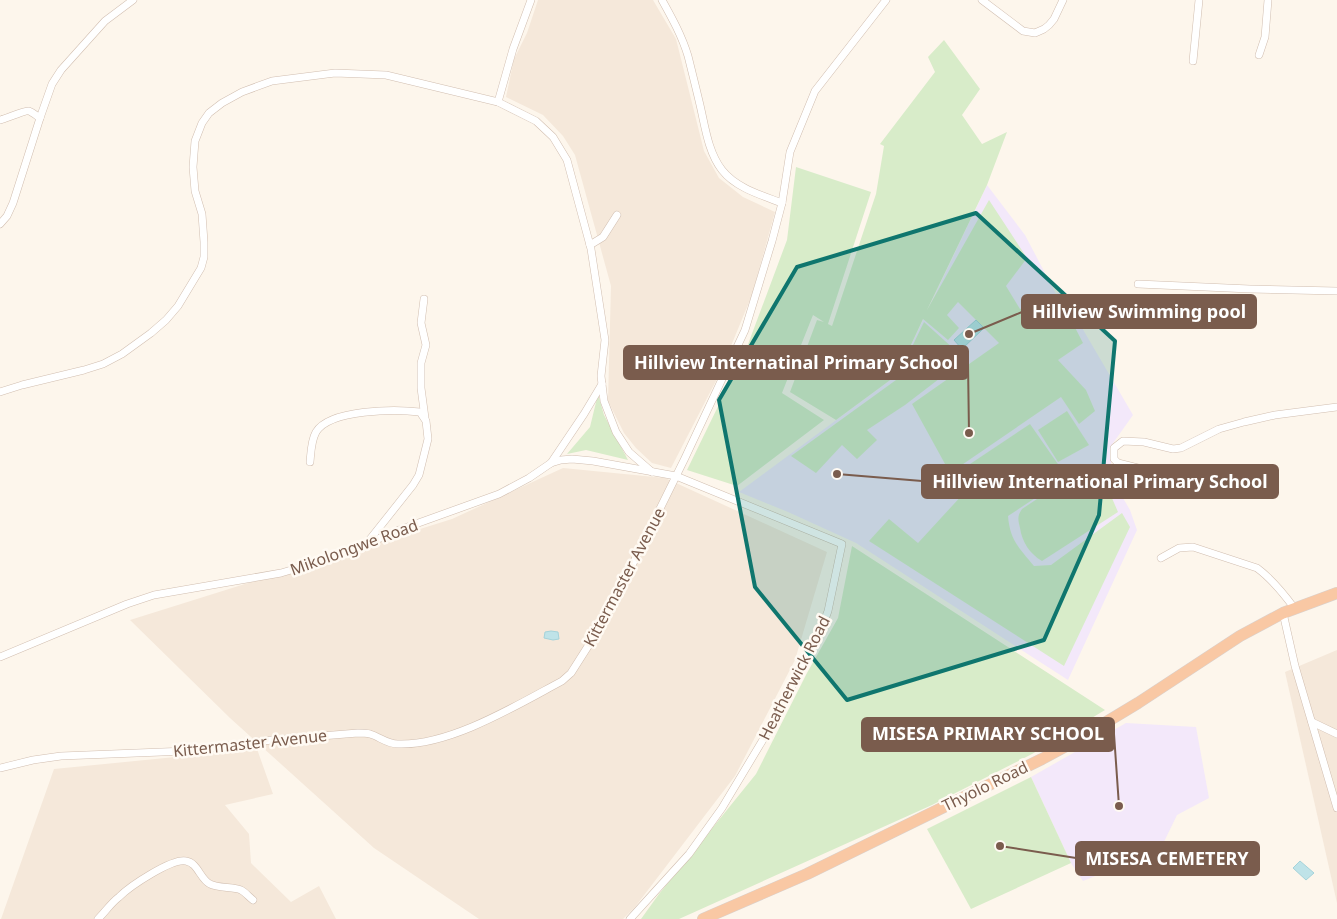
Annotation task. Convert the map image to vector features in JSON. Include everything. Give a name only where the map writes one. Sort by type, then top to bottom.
[{"type":"highway","name":"Thyolo Road","points":[[703,919],[806,874],[1070,744],[1138,703],[1231,641],[1283,613],[1337,593]]},
{"type":"street","points":[[0,224],[14,203],[40,118],[52,84],[60,70],[105,22],[133,0]]},
{"type":"street","points":[[498,102],[513,49],[530,0]]},
{"type":"street","points":[[662,0],[680,34],[706,132],[715,158],[722,170],[746,189],[782,204]]},
{"type":"street","name":"Kittermaster Avenue","points":[[0,768],[61,756],[187,751],[272,740],[358,732],[370,734],[389,743],[411,744],[436,740],[491,718],[562,681],[571,673],[606,618],[745,330],[782,204],[790,152],[814,91],[886,0]]},
{"type":"street","points":[[982,0],[1023,31],[1035,33],[1049,25],[1063,0]]},
{"type":"street","points":[[1193,61],[1199,0]]},
{"type":"street","points":[[1259,55],[1265,37],[1268,0]]},
{"type":"street","points":[[0,392],[103,364],[122,354],[151,333],[178,306],[201,268],[204,257],[202,214],[196,191],[193,167],[195,141],[202,123],[209,113],[242,92],[272,81],[335,73],[386,75],[498,102],[536,121],[553,137],[567,160],[590,245],[606,340],[601,376],[604,400],[616,432],[629,452],[654,473]]},
{"type":"street","points":[[0,120],[28,111],[40,118]]},
{"type":"street","points":[[590,245],[603,237],[617,215]]},
{"type":"street","points":[[1138,284],[1250,290],[1337,291]]},
{"type":"street","points":[[367,544],[419,475],[428,439],[421,388],[421,363],[426,345],[421,323],[424,299]]},
{"type":"street","points":[[551,463],[602,383]]},
{"type":"street","points":[[1142,469],[1118,463],[1114,459],[1114,448],[1124,441],[1144,442],[1173,449],[1181,448],[1199,438],[1244,422],[1275,415],[1337,407]]},
{"type":"street","points":[[310,462],[312,443],[316,432],[321,426],[334,419],[353,413],[404,410],[420,412],[426,421]]},
{"type":"street","name":"Mikolongwe Road","points":[[0,657],[145,598],[281,573],[338,556],[447,512],[499,494],[529,478],[551,463],[561,460],[593,461],[676,476]]},
{"type":"street","name":"Heatherwick Road","points":[[630,919],[689,854],[722,808],[764,738],[819,635],[828,611],[842,544],[676,476]]},
{"type":"street","points":[[1161,558],[1179,548],[1193,547],[1257,568],[1281,590],[1295,609]]},
{"type":"street","points":[[1283,613],[1295,666],[1337,808]]},
{"type":"street","points":[[1312,722],[1337,734]]},
{"type":"street","points":[[98,919],[118,897],[134,884],[180,860],[193,864],[205,880],[212,885],[240,890],[252,900]]},
{"type":"highlighted area","points":[[976,213],[1115,341],[1099,515],[1044,640],[847,700],[755,587],[719,400],[797,267]]},
{"type":"shaded area","points":[[538,0],[653,0],[676,39],[704,151],[719,178],[743,197],[775,212],[752,295],[719,375],[671,468],[652,463],[636,448],[624,433],[608,401],[611,286],[575,155],[563,136],[543,115],[506,97],[514,59],[527,33]]},
{"type":"shaded area","points":[[987,185],[1025,235],[1056,294],[1064,290],[1064,297],[1133,415],[1111,446],[1111,464],[1120,493],[1130,510],[1137,530],[1068,680],[856,543],[739,492],[897,375]]},
{"type":"shaded area","points":[[563,468],[665,478],[827,552],[795,660],[735,776],[635,907],[623,919],[479,919],[374,848],[230,718],[130,620],[452,519]]},
{"type":"shaded area","points":[[1337,650],[1337,903],[1285,672]]},
{"type":"shaded area","points":[[1126,723],[1196,727],[1209,798],[1177,815],[1160,850],[1083,881],[1071,863],[1031,777]]},
{"type":"shaded area","points":[[257,749],[273,794],[225,805],[249,834],[251,863],[291,902],[319,886],[336,919],[1,919],[54,769]]},
{"type":"green space","points":[[944,40],[980,89],[962,115],[982,144],[1007,132],[987,185],[927,310],[989,200],[1027,258],[1006,286],[1020,309],[1040,301],[1050,313],[1064,306],[1083,343],[1058,360],[1086,390],[1095,411],[1079,424],[1061,397],[950,473],[912,404],[999,343],[958,302],[947,315],[959,328],[948,340],[923,319],[897,375],[836,420],[790,392],[817,320],[824,322],[813,315],[782,393],[824,420],[737,486],[687,470],[747,347],[787,240],[796,167],[871,192],[828,324],[832,326],[876,194],[884,146],[880,144],[935,72],[928,57]]},
{"type":"green space","points":[[924,322],[965,359],[905,405],[867,430],[877,440],[857,459],[842,445],[816,473],[791,456],[896,380]]},
{"type":"green space","points":[[598,394],[604,415],[628,460],[586,450],[567,454],[590,427]]},
{"type":"green space","points":[[1067,411],[1089,445],[1058,462],[1038,430]]},
{"type":"green space","points":[[1030,424],[1067,477],[1008,516],[1013,538],[1034,566],[1051,565],[1122,513],[1130,527],[1064,666],[869,541],[889,519],[918,543],[964,493],[955,474]]},
{"type":"green space","points":[[1082,469],[1093,470],[1108,489],[1118,512],[1042,561],[1030,551],[1025,543],[1021,533],[1019,514],[1022,509]]},
{"type":"green space","points":[[852,546],[1105,710],[1032,754],[932,805],[679,919],[641,919],[756,774],[807,673],[838,618]]},
{"type":"green space","points":[[1031,777],[1071,863],[971,909],[927,829]]},
{"type":"water","points":[[976,320],[984,328],[962,349],[954,340]]},
{"type":"water","points":[[545,632],[558,632],[559,639],[544,638]]},
{"type":"water","points":[[1300,861],[1314,873],[1306,880],[1293,868]]},
{"type":"place","name":"Hillview Swimming pool","points":[[969,334]]},
{"type":"place","name":"Hillview Internatinal Primary School","points":[[969,433]]},
{"type":"place","name":"Hillview International Primary School","points":[[837,474]]},
{"type":"place","name":"MISESA PRIMARY SCHOOL","points":[[1119,806]]},
{"type":"place","name":"MISESA CEMETERY","points":[[1000,846]]}]
